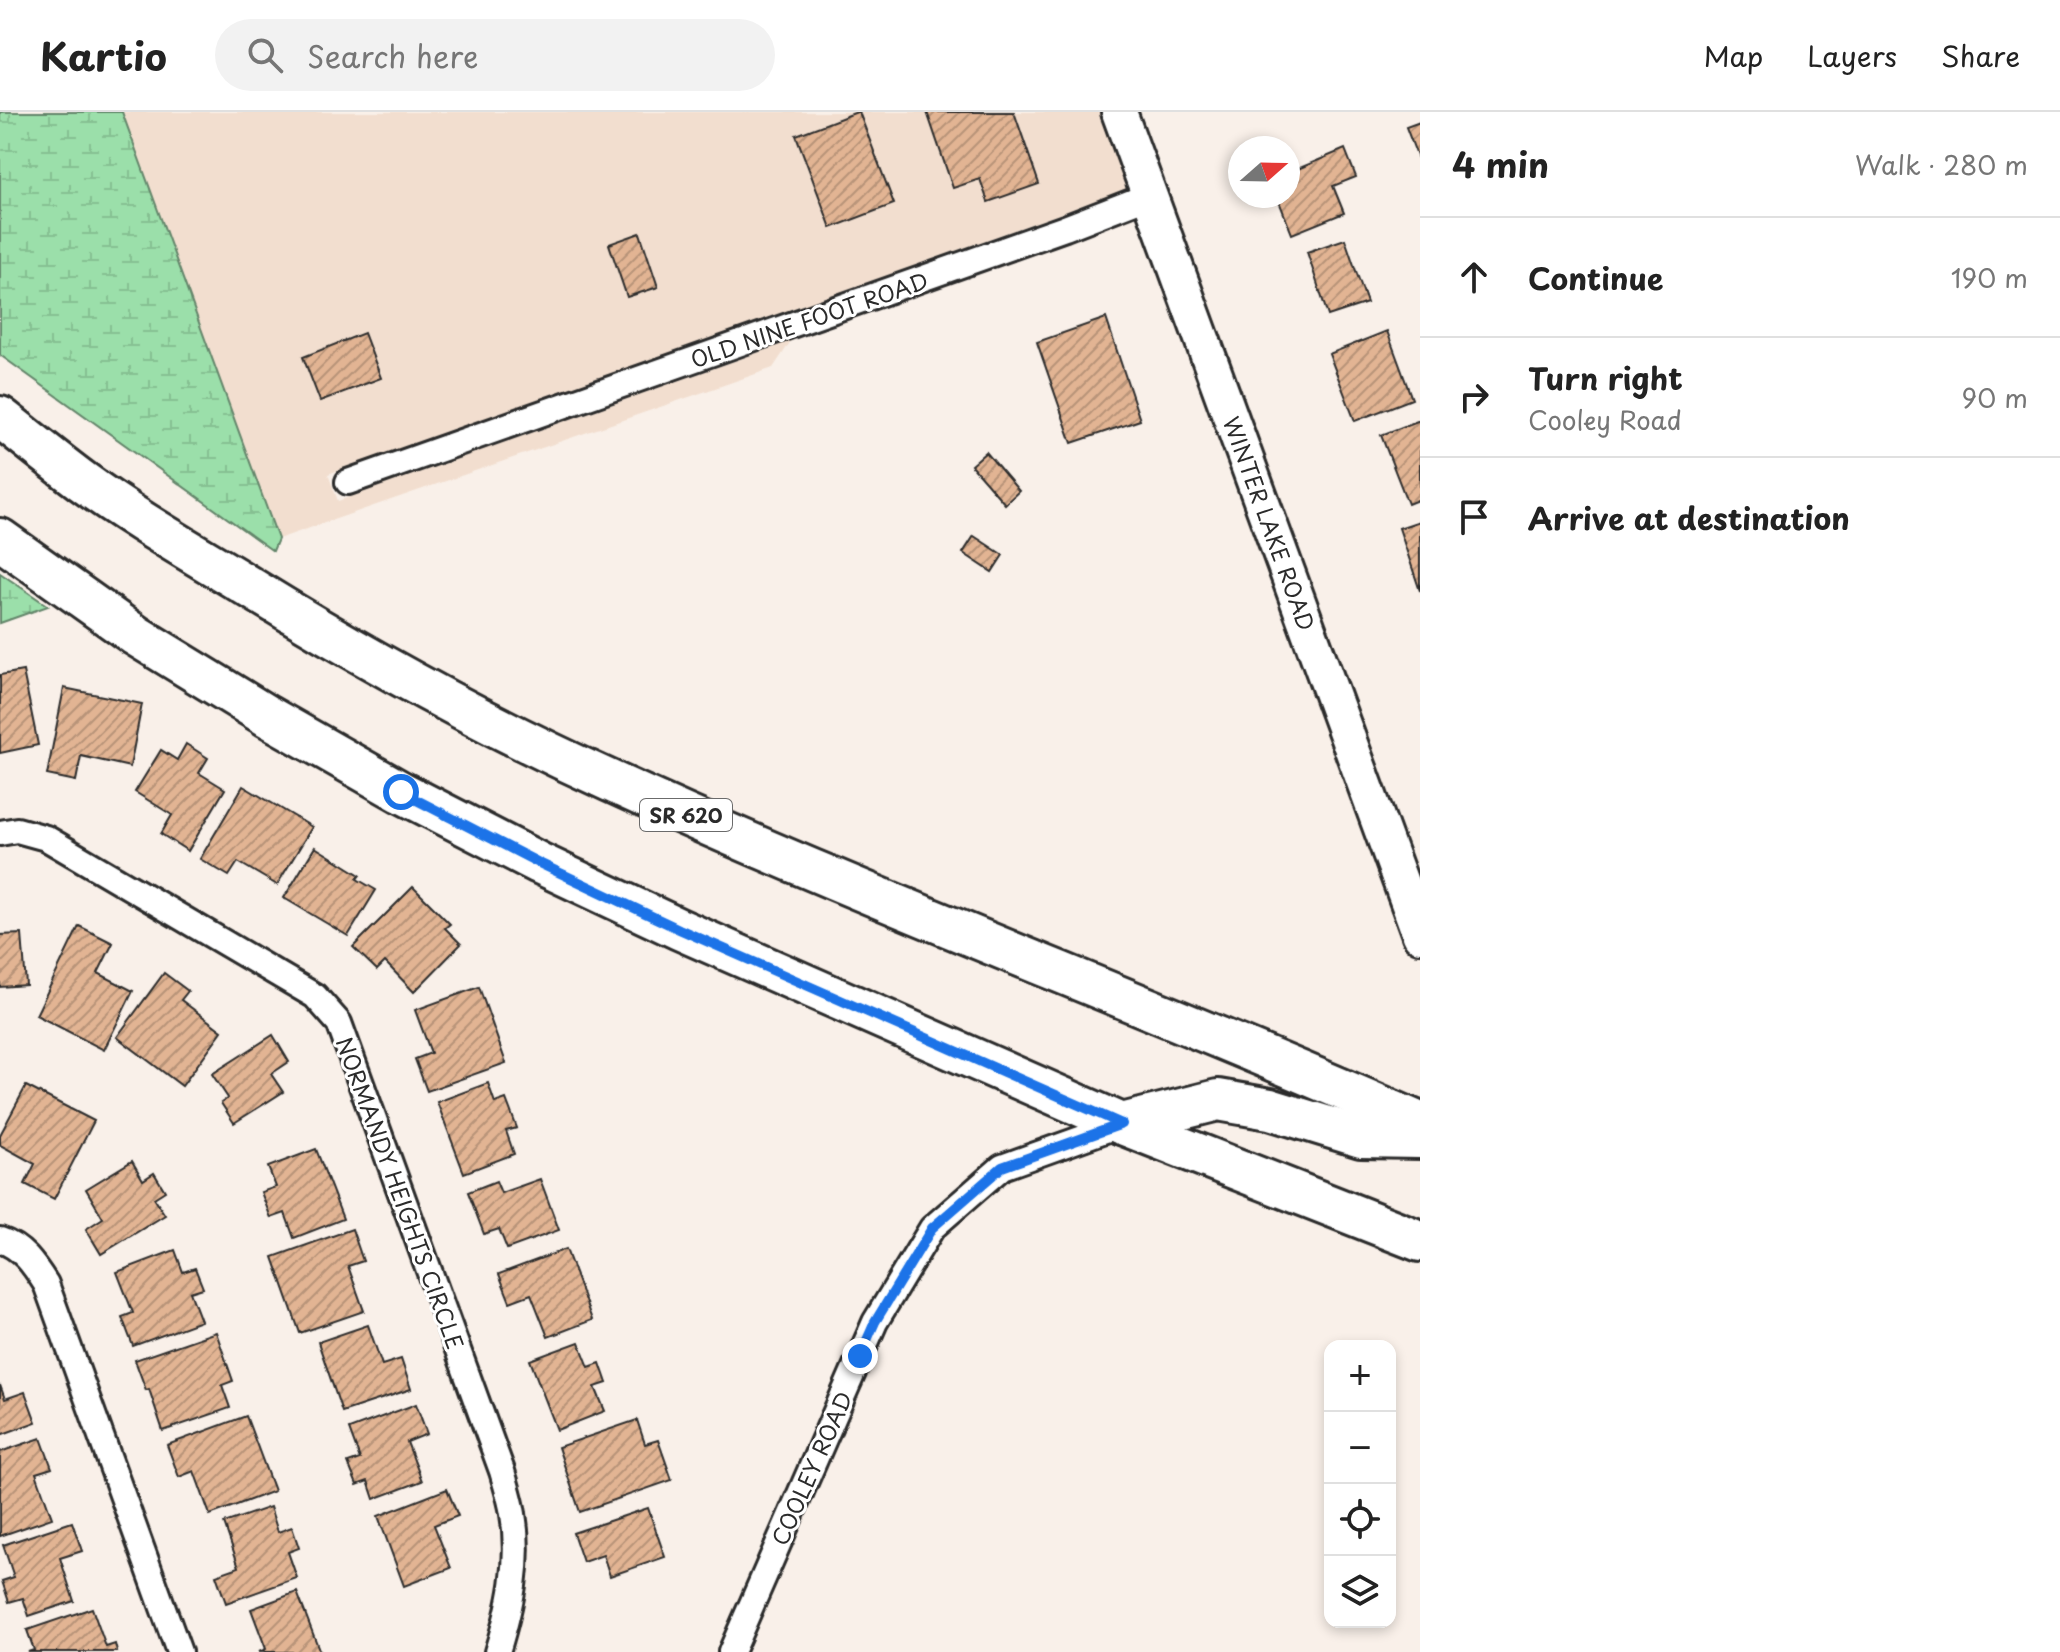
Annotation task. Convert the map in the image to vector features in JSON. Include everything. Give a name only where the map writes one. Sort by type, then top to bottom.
[{"type":"main road","name":"SR 620","points":[[0,417],[96,491],[276,604],[378,663],[543,749],[765,850],[1288,1065],[1420,1123]]},
{"type":"main road","points":[[0,539],[135,635],[267,716],[415,799],[539,863],[679,929],[1122,1124],[1420,1241]]},
{"type":"main road","points":[[1122,1124],[1218,1100],[1270,1109],[1361,1137],[1420,1138]]},
{"type":"street","name":"WINTER LAKE ROAD","points":[[1119,112],[1420,935]]},
{"type":"street","name":"OLD NINE FOOT ROAD","points":[[348,482],[1065,228],[1150,195]]},
{"type":"street","name":"NORMANDY HEIGHTS CIRCLE","points":[[0,833],[17,830],[46,838],[315,996],[339,1023],[502,1471],[513,1515],[517,1558],[511,1608],[497,1652]]},
{"type":"street","name":"COOLEY ROAD","points":[[731,1652],[875,1322],[932,1228],[1002,1167],[1122,1124]]},
{"type":"street","points":[[0,1240],[11,1243],[32,1261],[46,1284],[179,1652]]},
{"type":"shaded area","points":[[122,112],[1102,112],[1129,188],[328,474],[338,501],[791,341],[773,368],[278,539]]},
{"type":"green space","points":[[0,112],[122,112],[278,539],[273,551],[0,355]]},
{"type":"green space","points":[[0,573],[48,606],[0,623]]},
{"type":"building","points":[[857,112],[894,204],[831,228],[796,135]]},
{"type":"building","points":[[927,112],[1014,112],[1039,184],[988,202],[980,179],[953,188]]},
{"type":"building","points":[[1420,122],[1420,164],[1406,127]]},
{"type":"building","points":[[1345,149],[1356,177],[1333,186],[1344,213],[1292,234],[1282,208],[1300,208],[1300,168]]},
{"type":"building","points":[[640,233],[658,287],[627,297],[609,244]]},
{"type":"building","points":[[1345,239],[1367,303],[1328,316],[1307,252]]},
{"type":"building","points":[[1106,318],[1140,420],[1072,443],[1037,342]]},
{"type":"building","points":[[1387,331],[1412,399],[1355,421],[1329,354]]},
{"type":"building","points":[[364,333],[381,378],[320,401],[303,357]]},
{"type":"building","points":[[1420,420],[1420,499],[1408,504],[1381,435]]},
{"type":"building","points":[[986,452],[1019,491],[1005,504],[971,465]]},
{"type":"building","points":[[1420,521],[1420,591],[1399,528]]},
{"type":"building","points":[[974,536],[1003,555],[992,572],[963,553]]},
{"type":"building","points":[[23,671],[38,745],[0,753],[0,675]]},
{"type":"building","points":[[64,688],[142,704],[130,767],[81,756],[76,781],[47,775]]},
{"type":"building","points":[[186,744],[208,758],[199,773],[225,789],[188,851],[161,834],[172,815],[135,792],[161,750],[177,760]]},
{"type":"building","points":[[243,786],[312,827],[277,885],[238,862],[229,876],[200,859]]},
{"type":"building","points":[[315,847],[360,875],[357,879],[376,890],[348,936],[284,898]]},
{"type":"building","points":[[413,887],[450,924],[445,928],[461,944],[414,992],[385,962],[377,970],[353,947]]},
{"type":"building","points":[[79,926],[113,943],[98,973],[133,991],[104,1050],[36,1015]]},
{"type":"building","points":[[22,934],[26,985],[0,987],[0,935]]},
{"type":"building","points":[[164,973],[188,991],[181,1000],[222,1031],[182,1086],[117,1037]]},
{"type":"building","points":[[479,987],[506,1063],[427,1091],[415,1059],[431,1053],[415,1010]]},
{"type":"building","points":[[273,1035],[289,1062],[271,1074],[283,1092],[234,1123],[221,1103],[228,1098],[212,1074]]},
{"type":"building","points":[[488,1083],[495,1103],[506,1099],[517,1128],[506,1131],[514,1154],[464,1173],[437,1102]]},
{"type":"building","points":[[26,1086],[94,1121],[54,1199],[25,1184],[35,1164],[0,1145],[0,1135]]},
{"type":"building","points":[[316,1149],[343,1219],[294,1238],[285,1213],[271,1218],[261,1192],[276,1187],[268,1167]]},
{"type":"building","points":[[132,1161],[143,1180],[154,1173],[165,1191],[154,1198],[165,1215],[101,1254],[86,1229],[103,1218],[86,1189]]},
{"type":"building","points":[[540,1179],[559,1230],[507,1249],[499,1229],[484,1234],[468,1192],[496,1181],[501,1193]]},
{"type":"building","points":[[352,1229],[363,1261],[348,1266],[364,1311],[300,1333],[273,1257]]},
{"type":"building","points":[[566,1249],[592,1320],[548,1337],[531,1294],[510,1302],[499,1274]]},
{"type":"building","points":[[175,1250],[183,1272],[195,1268],[203,1288],[190,1292],[201,1321],[133,1346],[122,1317],[133,1313],[117,1272]]},
{"type":"building","points":[[368,1325],[382,1365],[401,1359],[411,1389],[342,1412],[318,1342]]},
{"type":"building","points":[[216,1332],[233,1381],[222,1385],[230,1408],[163,1431],[135,1360]]},
{"type":"building","points":[[579,1342],[589,1367],[600,1363],[607,1383],[595,1387],[605,1411],[557,1430],[530,1360]]},
{"type":"building","points":[[0,1385],[5,1399],[25,1392],[36,1422],[0,1435]]},
{"type":"building","points":[[416,1404],[427,1434],[407,1442],[422,1481],[374,1499],[368,1481],[357,1485],[348,1463],[360,1459],[349,1429]]},
{"type":"building","points":[[246,1416],[274,1491],[210,1515],[194,1471],[179,1477],[167,1445]]},
{"type":"building","points":[[637,1420],[645,1444],[658,1440],[672,1480],[580,1512],[558,1447]]},
{"type":"building","points":[[41,1438],[52,1468],[36,1473],[52,1518],[0,1536],[0,1452]]},
{"type":"building","points":[[447,1489],[458,1516],[434,1525],[451,1568],[404,1586],[378,1516]]},
{"type":"building","points":[[270,1507],[278,1532],[292,1527],[299,1548],[288,1552],[297,1578],[226,1603],[216,1575],[239,1567],[224,1523]]},
{"type":"building","points":[[648,1508],[665,1557],[610,1576],[603,1555],[583,1562],[573,1533]]},
{"type":"building","points":[[72,1522],[82,1551],[60,1558],[74,1601],[29,1616],[23,1598],[9,1602],[2,1581],[14,1577],[3,1545]]},
{"type":"building","points":[[297,1592],[320,1652],[259,1652],[266,1649],[251,1609]]},
{"type":"building","points":[[92,1608],[106,1647],[115,1644],[117,1652],[28,1652],[34,1650],[27,1630]]},
{"type":"route","points":[[401,792],[539,863],[679,929],[1122,1124],[1002,1167],[932,1228],[875,1322],[860,1356]]}]
